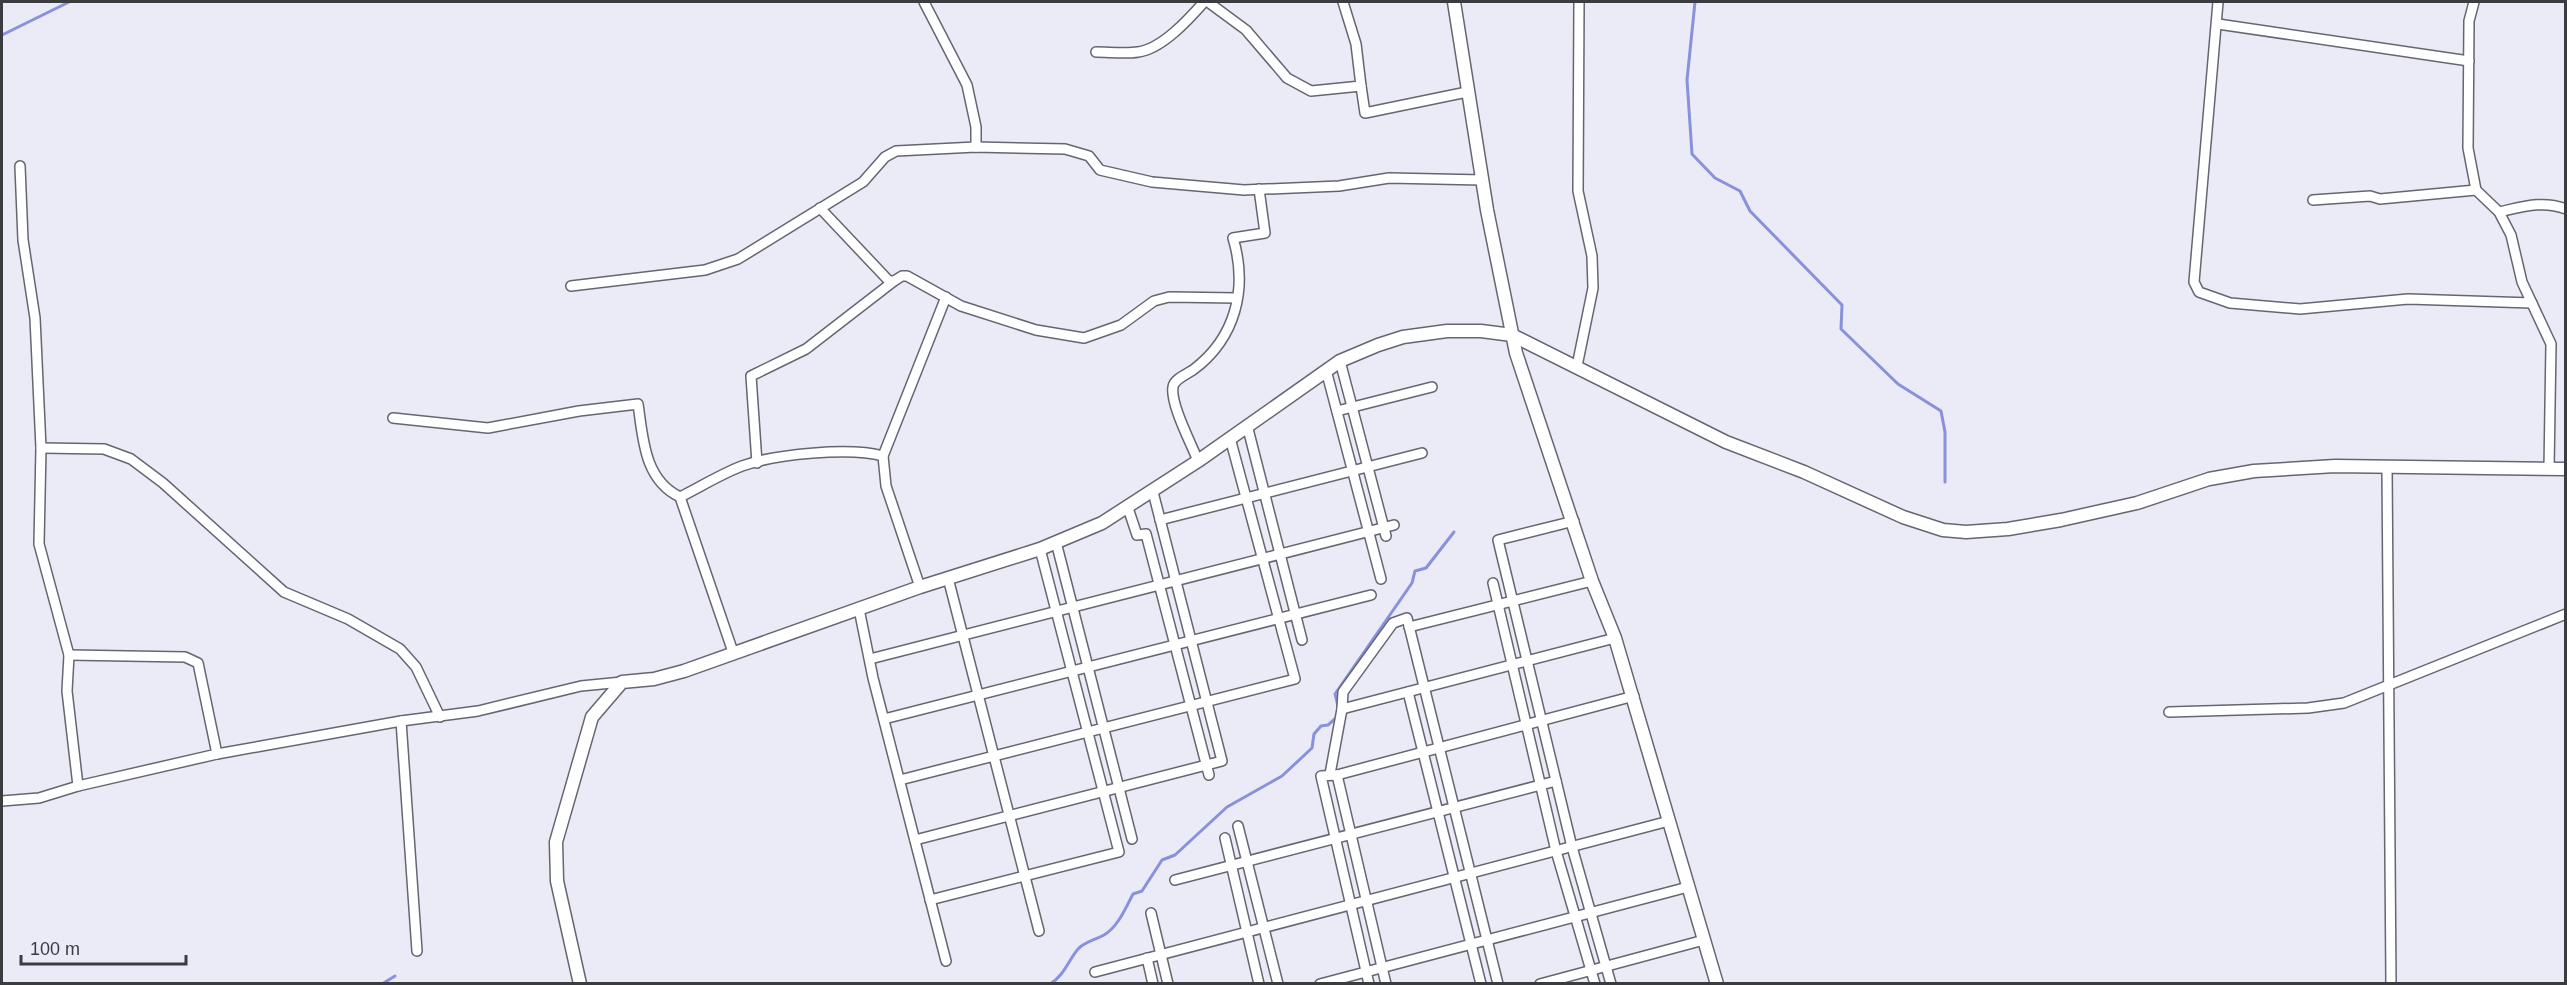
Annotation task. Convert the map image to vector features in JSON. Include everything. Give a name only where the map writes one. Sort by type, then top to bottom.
[{"type":"street","points":[[924,2],[967,85],[976,127],[976,147]]},
{"type":"street","points":[[1096,52],[1138,52],[1151,48],[1185,24],[1206,2],[1246,30],[1287,78],[1311,91],[1361,86]]},
{"type":"street","points":[[1343,2],[1356,44],[1365,112],[1467,92]]},
{"type":"street","points":[[1454,2],[1486,210],[1516,353],[1574,521],[1592,581],[1615,638],[1634,696],[1717,984]]},
{"type":"street","points":[[1577,366],[1593,288],[1592,256],[1578,191],[1579,2]]},
{"type":"street","points":[[2218,2],[2218,24],[2194,282],[2199,292],[2230,303],[2300,309],[2408,299],[2532,303]]},
{"type":"street","points":[[2474,2],[2469,21],[2468,148],[2476,190],[2499,212],[2511,234],[2522,282],[2552,344],[2549,469]]},
{"type":"street","points":[[2218,24],[2469,61]]},
{"type":"street","points":[[571,286],[705,270],[738,259],[863,182],[885,157],[896,151],[976,147],[1065,149],[1089,156],[1100,170],[1152,182],[1259,189],[1340,186],[1389,178],[1483,180]]},
{"type":"street","points":[[20,166],[23,240],[35,318],[41,448],[39,544],[69,655],[67,692],[78,786]]},
{"type":"street","points":[[1198,461],[1175,404],[1173,387],[1177,381],[1195,369],[1219,346],[1232,325],[1239,286],[1238,255],[1233,238],[1264,233],[1259,189]]},
{"type":"street","points":[[2313,200],[2370,196],[2380,199],[2476,190]]},
{"type":"street","points":[[2499,212],[2537,204],[2556,206],[2565,210]]},
{"type":"street","points":[[820,208],[889,281],[894,281]]},
{"type":"street","points":[[757,463],[751,376],[806,349],[902,276],[908,276],[961,306],[1036,330],[1084,338],[1121,325],[1154,301],[1169,297],[1237,298]]},
{"type":"street","points":[[920,587],[886,486],[883,456],[946,297]]},
{"type":"street","points":[[2,801],[39,798],[78,786],[217,753],[401,721],[478,711],[581,686],[654,679],[684,671],[920,587],[1040,549],[1102,523],[1153,492],[1246,425],[1341,361],[1403,337],[1447,331],[1481,331],[1512,335],[1726,442],[1804,472],[1903,517],[1943,530],[1966,532],[2008,529],[2061,520],[2137,503],[2209,479],[2254,471],[2335,466],[2565,469]]},
{"type":"street","points":[[1341,361],[1385,532]]},
{"type":"street","points":[[1326,370],[1381,579]]},
{"type":"street","points":[[1337,411],[1432,387]]},
{"type":"street","points":[[393,418],[488,428],[579,411],[638,404],[644,450],[653,473],[668,491],[680,497],[733,652]]},
{"type":"street","points":[[1246,425],[1302,640]]},
{"type":"street","points":[[900,780],[1295,679],[1230,438]]},
{"type":"street","points":[[41,448],[104,450],[131,459],[163,483],[284,592],[348,619],[400,649],[416,667],[440,717]]},
{"type":"street","points":[[680,497],[743,466],[796,455],[868,452],[883,456]]},
{"type":"street","points":[[1160,520],[1422,453]]},
{"type":"street","points":[[2387,467],[2391,984]]},
{"type":"street","points":[[915,840],[1222,761],[1153,492]]},
{"type":"street","points":[[1128,508],[1137,535],[1146,534],[1209,775]]},
{"type":"street","points":[[1574,521],[1498,540],[1572,847],[1611,984]]},
{"type":"street","points":[[870,659],[1368,532],[1385,532],[1394,525]]},
{"type":"street","points":[[1056,542],[1132,839]]},
{"type":"street","points":[[930,900],[1119,852],[1040,549]]},
{"type":"street","points":[[948,578],[1039,931]]},
{"type":"street","points":[[1409,627],[1592,581]]},
{"type":"street","points":[[1493,583],[1556,851],[1595,984]]},
{"type":"street","points":[[884,719],[1371,595]]},
{"type":"street","points":[[859,609],[884,719],[946,961]]},
{"type":"street","points":[[2169,712],[2308,708],[2344,703],[2565,614]]},
{"type":"street","points":[[1386,984],[1351,834],[1333,774],[1343,692],[1394,623],[1407,618],[1498,984]]},
{"type":"street","points":[[1342,709],[1615,638]]},
{"type":"street","points":[[69,655],[185,657],[198,663],[217,753]]},
{"type":"street","points":[[580,984],[557,881],[556,842],[592,717],[622,682]]},
{"type":"street","points":[[1408,692],[1481,984]]},
{"type":"street","points":[[1369,984],[1321,776],[1439,748],[1634,696]]},
{"type":"street","points":[[401,721],[417,951]]},
{"type":"street","points":[[1175,880],[1556,781]]},
{"type":"street","points":[[1095,972],[1669,821]]},
{"type":"street","points":[[1238,826],[1278,984]]},
{"type":"street","points":[[1225,838],[1259,984]]},
{"type":"street","points":[[1320,984],[1688,887]]},
{"type":"street","points":[[1151,913],[1168,984]]},
{"type":"street","points":[[1540,984],[1704,940]]},
{"type":"street","points":[[1147,958],[1153,984]]},
{"type":"waterway","points":[[2,35],[69,2]]},
{"type":"waterway","points":[[1695,2],[1687,80],[1692,154],[1715,178],[1740,191],[1750,211],[1842,305],[1841,329],[1898,384],[1941,411],[1945,432],[1945,482]]},
{"type":"waterway","points":[[1338,706],[1335,694],[1412,583],[1415,571],[1426,568],[1454,532]]},
{"type":"waterway","points":[[1050,984],[1063,972],[1079,948],[1104,935],[1113,927],[1133,894],[1142,891],[1162,860],[1175,855],[1227,807],[1282,776],[1312,748],[1314,734],[1321,726],[1328,725],[1336,718]]},
{"type":"waterway","points":[[382,984],[395,976]]}]
